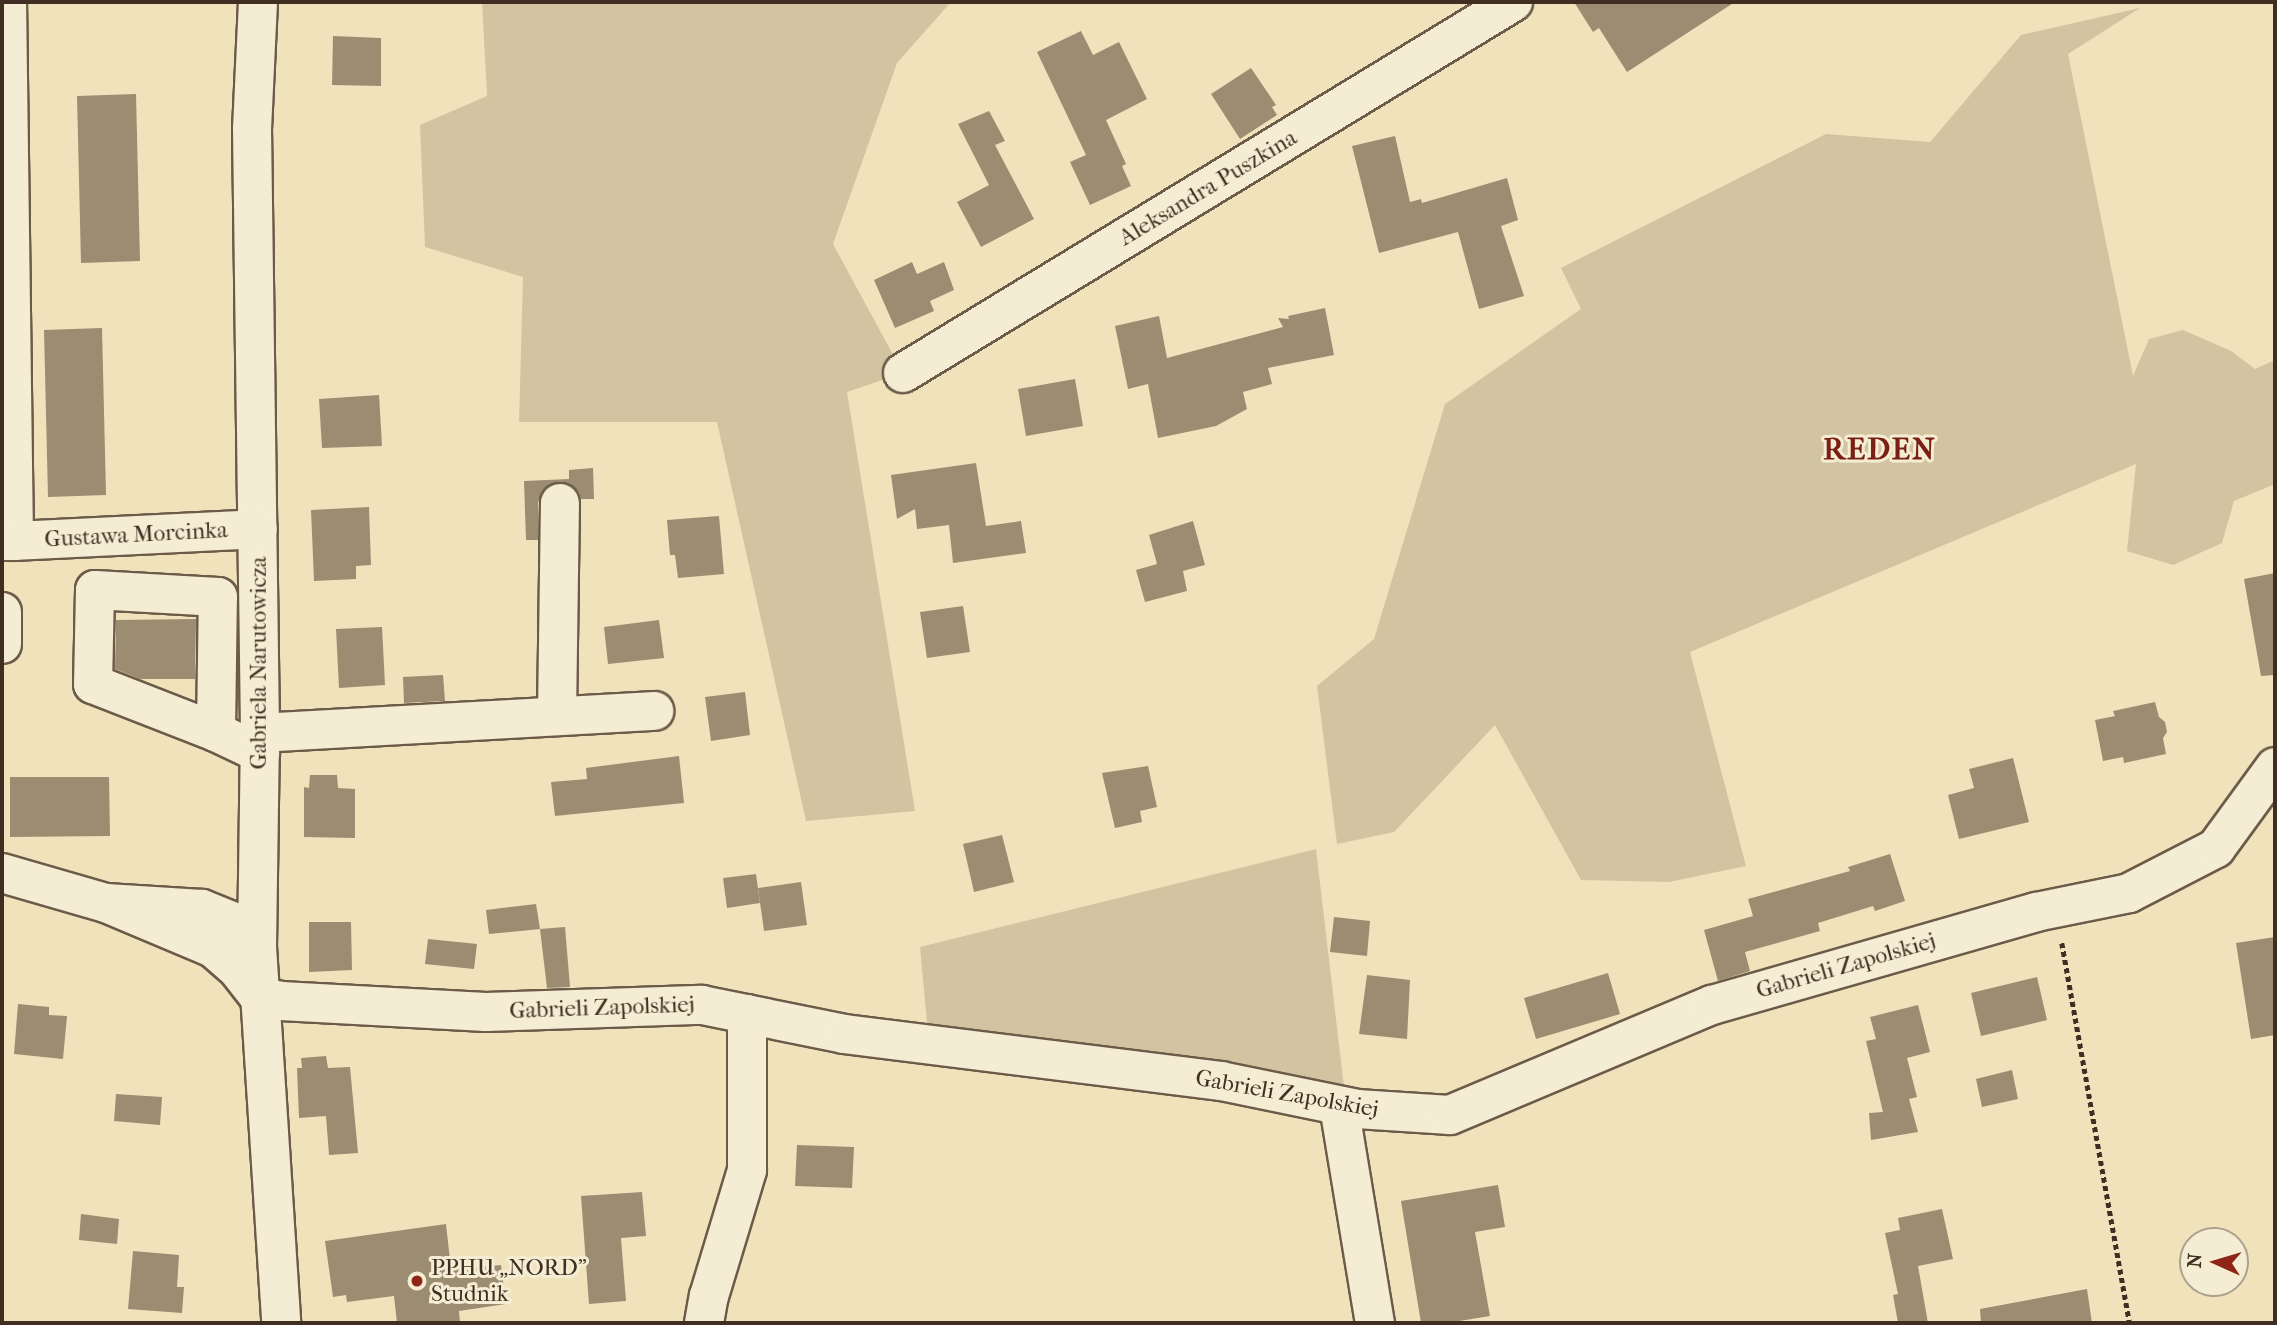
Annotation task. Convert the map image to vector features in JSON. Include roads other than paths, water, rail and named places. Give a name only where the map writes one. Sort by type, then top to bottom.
[{"type":"street","name":"Gustawa Morcinka","points":[[7,2],[8,541],[258,529]]},
{"type":"street","name":"Gabriela Narutowicza","points":[[258,2],[252,128],[260,743],[257,947],[281,1323]]},
{"type":"street","name":"Aleksandra Puszkina","points":[[903,373],[1513,2]]},
{"type":"street","points":[[557,716],[560,503]]},
{"type":"street","points":[[216,732],[218,597],[95,590],[93,684],[216,732],[260,743],[557,716],[654,712]]},
{"type":"street","points":[[2,612],[2,643]]},
{"type":"street","name":"Gabrieli Zapolskiej","points":[[259,997],[392,1008],[486,1012],[702,1005],[844,1034],[1221,1081],[1339,1106],[1450,1115],[1712,1005],[2056,908],[2129,893],[2216,848],[2275,767]]},
{"type":"street","points":[[2,873],[106,903],[213,948],[229,952],[257,947],[237,923],[202,909],[106,903]]},
{"type":"street","points":[[202,909],[237,895],[258,875]]},
{"type":"street","points":[[213,948],[238,970],[259,997]]},
{"type":"street","points":[[704,1323],[709,1296],[747,1170],[747,1014]]},
{"type":"street","points":[[1339,1106],[1374,1323]]},
{"type":"place","name":"PPHU „NORD” Studnik","points":[[417,1281]]},
{"type":"district","name":"REDEN","points":[[1880,450]]}]
